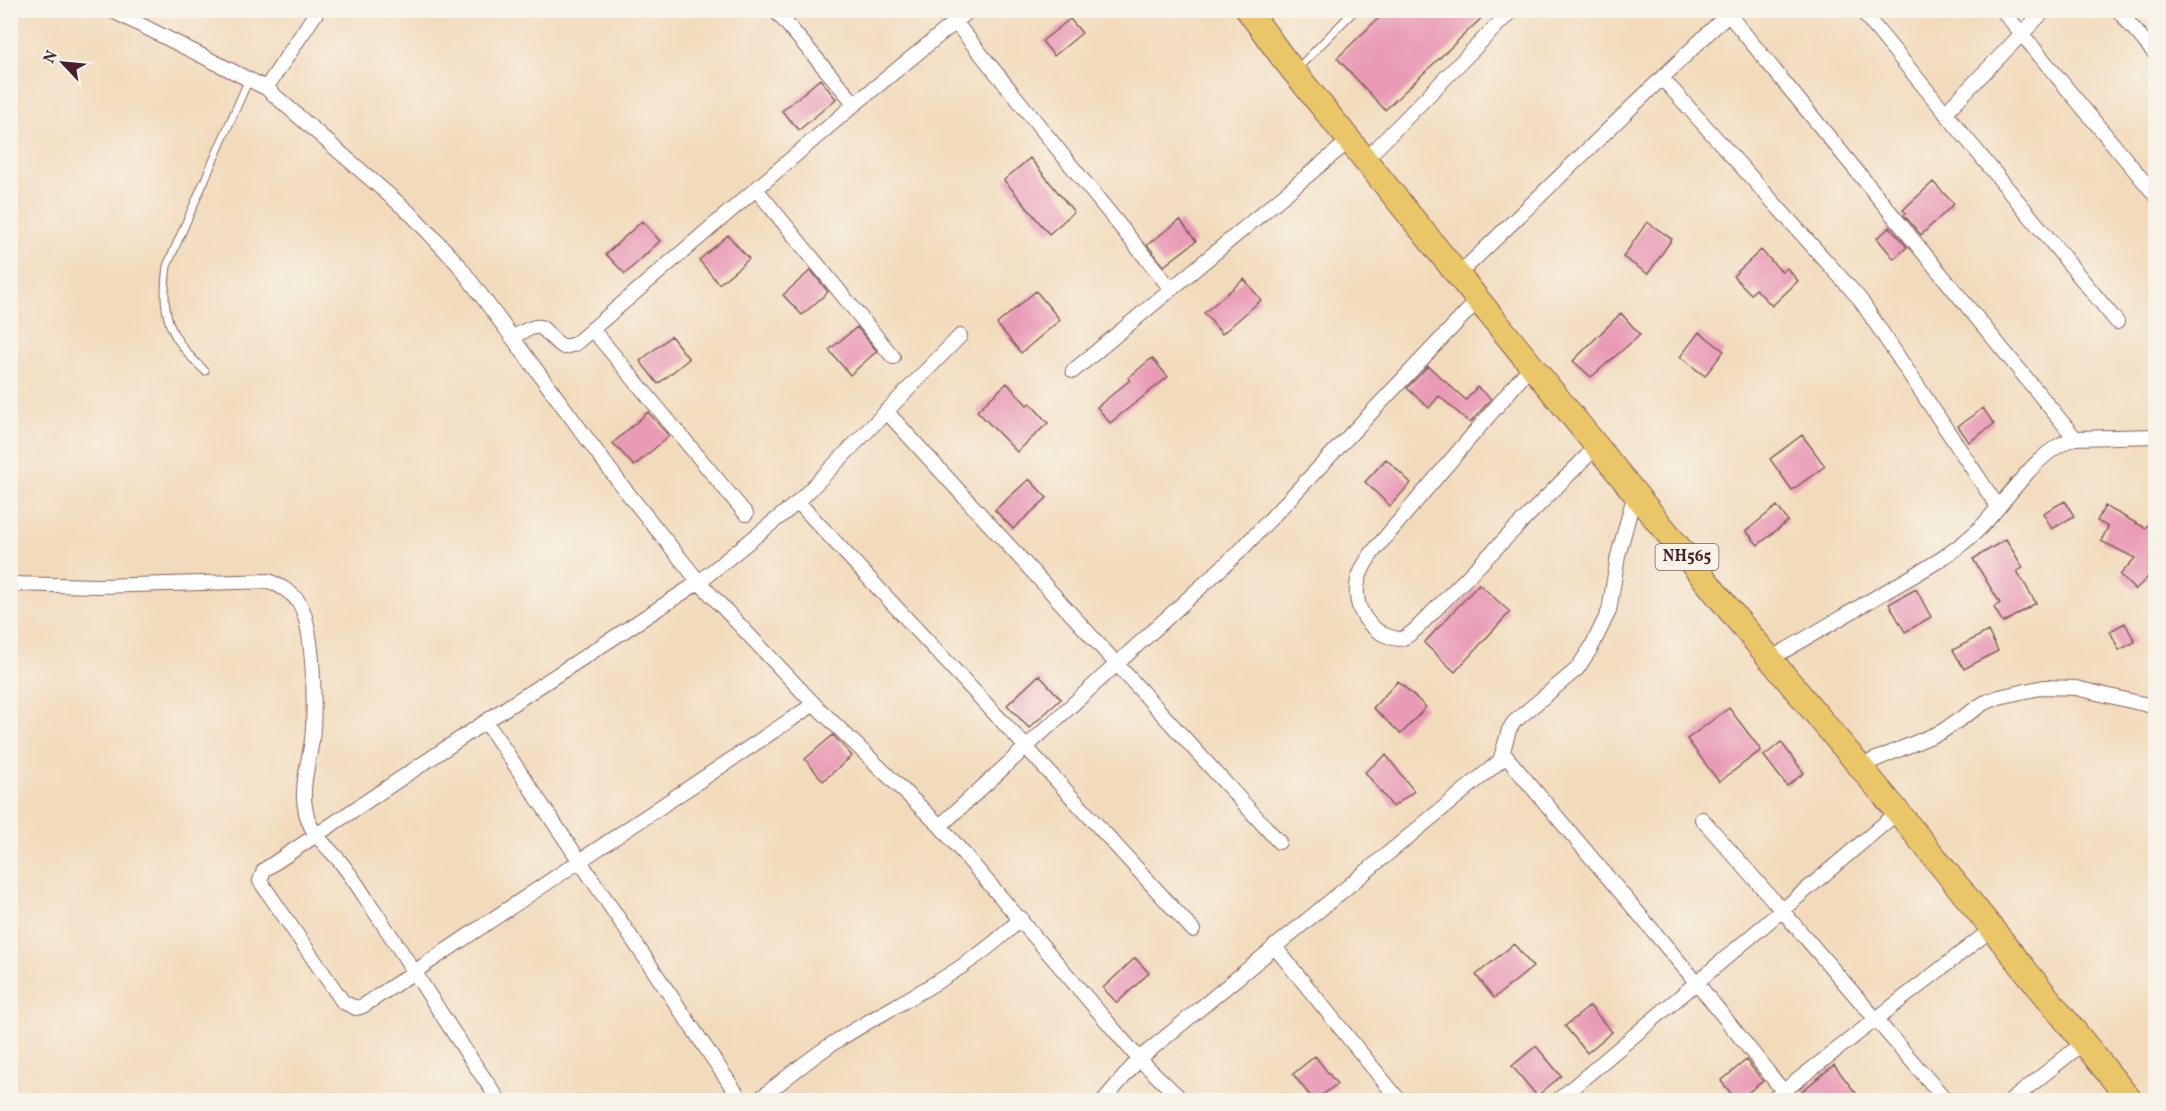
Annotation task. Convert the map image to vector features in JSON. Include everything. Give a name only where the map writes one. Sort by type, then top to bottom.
[{"type":"highway","name":"NH565","points":[[1248,10],[1294,71],[1458,275],[1770,659],[1898,812],[2130,1101]]},
{"type":"street","points":[[111,10],[266,88],[413,216],[458,264],[622,486],[699,582],[814,704],[940,826],[1021,918],[1139,1059],[1182,1101]]},
{"type":"street","points":[[266,88],[318,10]]},
{"type":"street","points":[[775,10],[855,104]]},
{"type":"street","points":[[513,337],[529,328],[542,327],[558,344],[570,347],[855,104],[970,10]]},
{"type":"street","points":[[1366,159],[1512,10]]},
{"type":"street","points":[[1861,10],[2117,322]]},
{"type":"street","points":[[2002,10],[2156,196]]},
{"type":"street","points":[[1946,113],[2045,10]]},
{"type":"street","points":[[2118,10],[2156,56]]},
{"type":"street","points":[[1458,275],[1662,78],[1726,12],[2075,438]]},
{"type":"street","points":[[955,22],[1171,289]]},
{"type":"street","points":[[1662,78],[1859,298],[1998,507]]},
{"type":"street","points":[[1073,371],[1350,140]]},
{"type":"street","points":[[756,189],[893,357]]},
{"type":"street","points":[[940,826],[1239,552],[1479,299]]},
{"type":"street","points":[[592,329],[746,514]]},
{"type":"street","points":[[814,704],[363,1006],[356,1008],[343,1002],[260,881],[264,870],[699,582],[798,502],[960,336]]},
{"type":"street","points":[[1532,365],[1371,553],[1362,567],[1356,587],[1359,606],[1368,625],[1379,633],[1403,639],[1597,446]]},
{"type":"street","points":[[886,411],[1279,842]]},
{"type":"street","points":[[1770,659],[1957,549],[1980,528],[2043,456],[2063,441],[2075,438],[2155,434]]},
{"type":"street","points":[[1104,1101],[1139,1059],[1274,946],[1494,768],[1504,754],[1509,730],[1514,722],[1554,691],[1577,669],[1591,648],[1609,611],[1617,556],[1635,493]]},
{"type":"street","points":[[798,502],[1193,930]]},
{"type":"street","points":[[10,584],[99,586],[269,581],[288,590],[299,603],[307,625],[314,688],[312,738],[304,790],[304,806],[315,836],[346,870],[500,1101]]},
{"type":"street","points":[[1860,766],[1941,732],[1983,704],[2044,687],[2076,688],[2156,707]]},
{"type":"street","points":[[486,722],[741,1101]]},
{"type":"street","points":[[1504,754],[1697,983],[1783,1091]]},
{"type":"street","points":[[1558,1101],[1898,812]]},
{"type":"street","points":[[1702,819],[1946,1101]]},
{"type":"street","points":[[758,1101],[833,1043],[914,996],[985,950],[1021,918]]},
{"type":"street","points":[[1772,1101],[1992,929]]},
{"type":"street","points":[[1274,946],[1400,1101]]},
{"type":"street","points":[[2012,1101],[2083,1043]]},
{"type":"lane","points":[[1294,71],[1355,10]]},
{"type":"lane","points":[[205,371],[186,354],[172,332],[165,309],[164,287],[167,266],[249,79]]},
{"type":"building","points":[[1387,10],[1490,10],[1385,110],[1337,58]]},
{"type":"building","points":[[1070,19],[1082,33],[1054,56],[1042,41]]},
{"type":"building","points":[[820,79],[836,99],[799,130],[782,111]]},
{"type":"building","points":[[1030,158],[1074,212],[1049,234],[1004,180]]},
{"type":"building","points":[[1933,182],[1954,204],[1921,235],[1904,215],[1906,213],[1903,210]]},
{"type":"building","points":[[1180,220],[1196,241],[1164,266],[1147,245]]},
{"type":"building","points":[[642,221],[660,241],[625,274],[606,254]]},
{"type":"building","points":[[1647,222],[1672,239],[1648,274],[1623,257]]},
{"type":"building","points":[[1890,227],[1907,247],[1894,259],[1877,238]]},
{"type":"building","points":[[728,235],[749,259],[719,284],[699,260]]},
{"type":"building","points":[[1761,250],[1782,272],[1787,268],[1798,281],[1772,306],[1756,289],[1751,294],[1733,276]]},
{"type":"building","points":[[811,270],[828,292],[802,315],[783,295]]},
{"type":"building","points":[[1244,279],[1261,300],[1222,334],[1204,313]]},
{"type":"building","points":[[1036,291],[1060,320],[1021,353],[997,324]]},
{"type":"building","points":[[1621,313],[1640,335],[1591,377],[1573,361]]},
{"type":"building","points":[[857,327],[877,351],[850,375],[829,350]]},
{"type":"building","points":[[1699,332],[1724,351],[1705,376],[1680,357]]},
{"type":"building","points":[[671,336],[689,359],[658,384],[640,361]]},
{"type":"building","points":[[1152,358],[1168,377],[1110,423],[1097,407]]},
{"type":"building","points":[[1428,366],[1466,400],[1477,387],[1491,399],[1470,423],[1439,396],[1429,408],[1407,388]]},
{"type":"building","points":[[1007,383],[1048,423],[1017,452],[977,411]]},
{"type":"building","points":[[1983,408],[1994,424],[1969,442],[1958,426]]},
{"type":"building","points":[[648,412],[669,436],[634,466],[613,443]]},
{"type":"building","points":[[1802,435],[1825,466],[1792,490],[1770,459]]},
{"type":"building","points":[[1386,459],[1411,483],[1390,506],[1365,482]]},
{"type":"building","points":[[1029,479],[1047,498],[1013,529],[995,510]]},
{"type":"building","points":[[2065,501],[2074,516],[2052,529],[2043,513]]},
{"type":"building","points":[[1777,506],[1788,521],[1758,545],[1746,531]]},
{"type":"building","points":[[2105,506],[2145,528],[2156,517],[2156,569],[2135,590],[2120,575],[2135,558],[2101,541],[2108,527],[2097,521]]},
{"type":"building","points":[[2006,539],[2023,568],[2017,571],[2036,603],[2003,623],[1994,607],[2000,603],[1973,559]]},
{"type":"building","points":[[1479,584],[1510,612],[1455,672],[1424,643]]},
{"type":"building","points":[[1916,589],[1931,617],[1905,632],[1889,604]]},
{"type":"building","points":[[2125,623],[2135,642],[2119,650],[2110,631]]},
{"type":"building","points":[[1988,631],[1998,651],[1964,669],[1953,650]]},
{"type":"building","points":[[1039,675],[1061,699],[1029,728],[1007,705]]},
{"type":"building","points":[[1398,681],[1426,707],[1401,734],[1373,708]]},
{"type":"building","points":[[1729,708],[1761,750],[1719,782],[1687,739]]},
{"type":"building","points":[[833,735],[852,756],[823,781],[805,759]]},
{"type":"building","points":[[1781,742],[1804,773],[1787,786],[1764,756]]},
{"type":"building","points":[[1386,755],[1414,791],[1393,807],[1365,772]]},
{"type":"building","points":[[1514,944],[1533,967],[1494,998],[1476,975]]},
{"type":"building","points":[[1135,958],[1149,973],[1117,1003],[1103,988]]},
{"type":"building","points":[[1590,1006],[1612,1032],[1587,1053],[1565,1026]]},
{"type":"building","points":[[1536,1046],[1561,1076],[1537,1096],[1512,1066]]},
{"type":"building","points":[[1315,1056],[1337,1084],[1314,1101],[1293,1074]]},
{"type":"building","points":[[1746,1060],[1763,1081],[1737,1101],[1721,1081]]},
{"type":"building","points":[[1834,1065],[1862,1101],[1809,1101],[1802,1091]]}]
